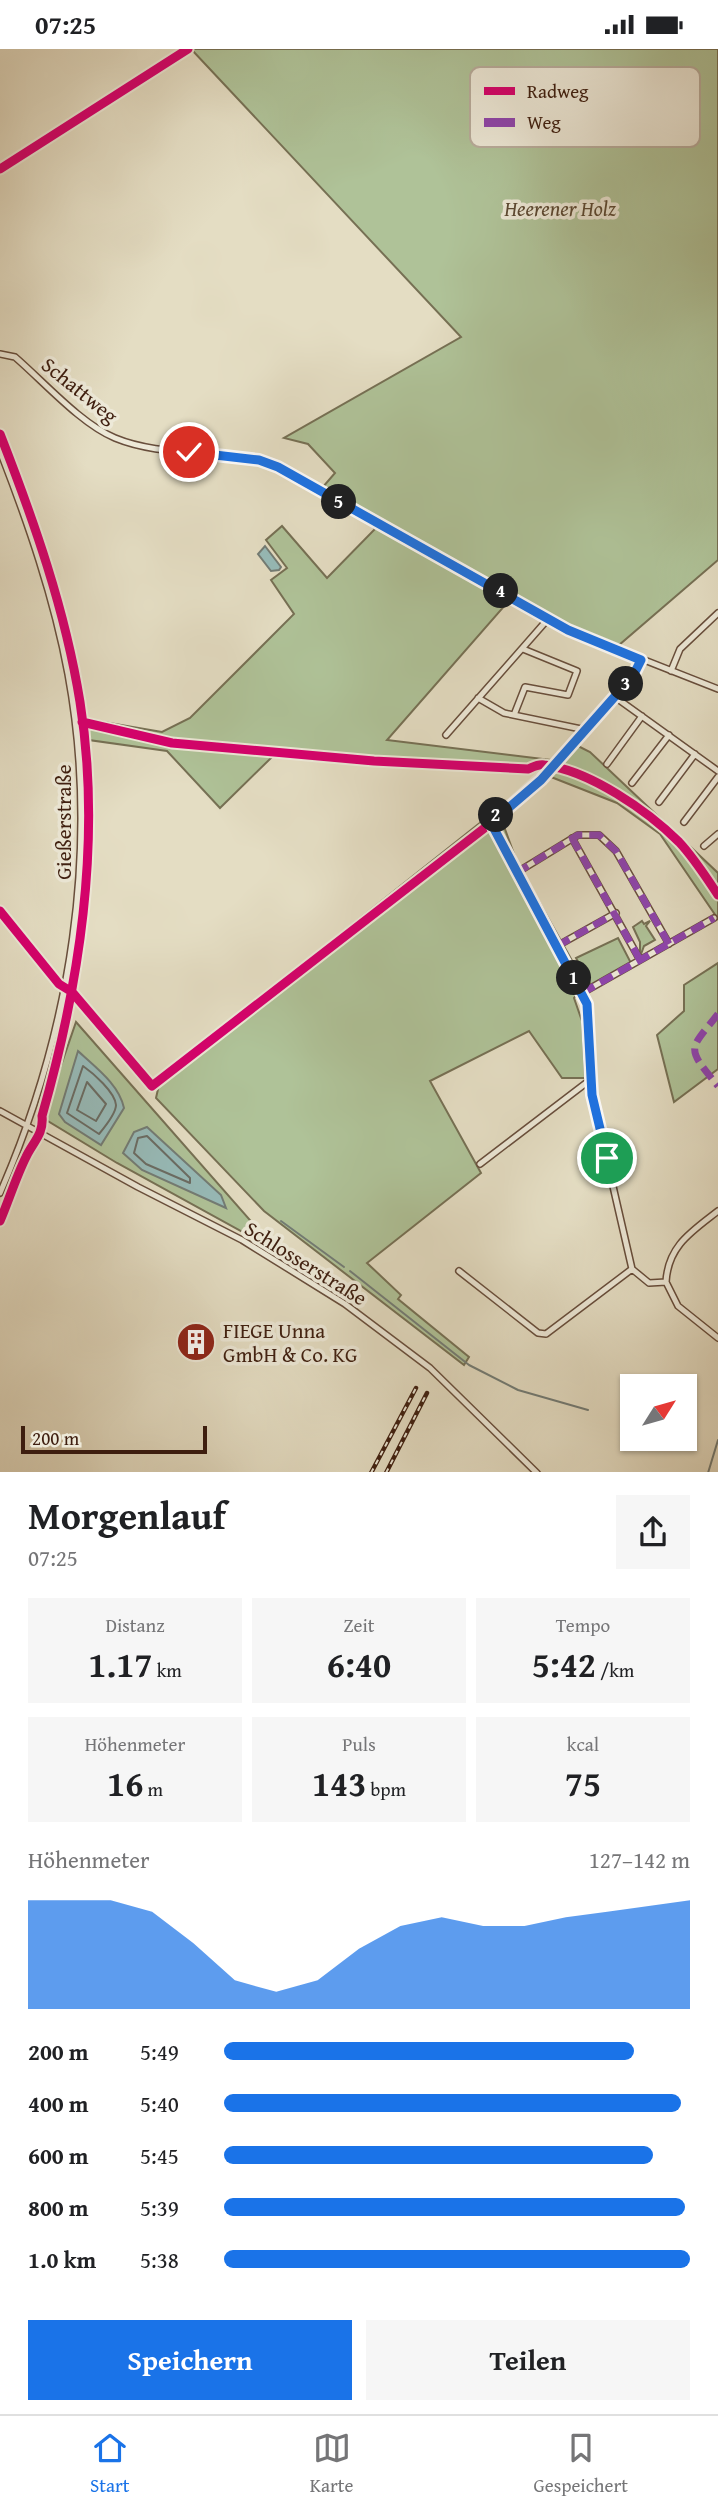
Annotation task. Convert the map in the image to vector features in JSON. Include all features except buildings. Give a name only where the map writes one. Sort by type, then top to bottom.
[{"type":"street","points":[[0,343],[2,353]]},
{"type":"street","name":"Schattweg","points":[[2,353],[15,357],[96,428],[114,438],[142,447],[259,460],[278,467],[548,619],[641,660],[718,689]]},
{"type":"street","name":"Gießerstraße","points":[[0,451],[41,568],[58,630],[75,721],[81,796],[80,871],[67,975],[26,1125],[0,1193]]},
{"type":"street","points":[[671,671],[680,649],[718,613]]},
{"type":"street","points":[[446,735],[548,619]]},
{"type":"street","points":[[514,715],[526,687],[568,695],[577,671],[523,649]]},
{"type":"street","points":[[641,660],[633,676],[541,780],[491,823],[587,1004],[590,1080],[632,1269],[649,1283],[666,1282]]},
{"type":"street","points":[[615,697],[718,772]]},
{"type":"street","points":[[478,698],[495,709],[514,715],[586,730]]},
{"type":"street","points":[[607,764],[642,716]]},
{"type":"street","points":[[632,783],[669,735]]},
{"type":"street","points":[[659,802],[695,754]]},
{"type":"street","points":[[684,822],[718,777]]},
{"type":"street","points":[[516,873],[572,838],[591,832],[612,845],[669,944]]},
{"type":"street","points":[[704,846],[718,834]]},
{"type":"street","points":[[572,838],[640,960]]},
{"type":"street","points":[[558,946],[616,913]]},
{"type":"street","points":[[582,993],[714,918]]},
{"type":"street","points":[[480,1164],[590,1080]]},
{"type":"street","name":"Schlosserstraße","points":[[0,1111],[242,1240],[353,1309],[437,1375],[537,1472]]},
{"type":"street","points":[[718,1211],[677,1244],[669,1258],[666,1282],[678,1306],[718,1338]]},
{"type":"street","points":[[459,1271],[538,1333],[546,1334],[632,1269]]},
{"type":"green space","name":"Heerener Holz","points":[[718,49],[718,560],[619,645],[550,617],[513,596],[387,740],[551,760],[539,772],[273,756],[220,808],[167,751],[89,740],[86,719],[162,732],[190,718],[294,614],[271,580],[287,568],[266,540],[282,526],[327,578],[375,529],[357,509],[322,488],[335,473],[308,444],[284,438],[461,337],[192,50]]},
{"type":"green space","points":[[576,745],[590,752],[718,873],[718,919],[660,834],[617,803],[551,777]]},
{"type":"green space","points":[[486,818],[502,821],[517,862],[585,984],[574,998],[582,1021],[585,1078],[562,1078],[529,1031],[430,1081],[481,1173],[367,1263],[401,1295],[398,1299],[469,1357],[464,1365],[264,1211],[156,1098],[161,1076]]},
{"type":"green space","points":[[642,921],[644,924],[650,921],[646,926],[655,940],[644,946],[640,957],[640,942],[633,927]]},
{"type":"green space","points":[[618,938],[632,965],[592,987],[576,958]]},
{"type":"green space","points":[[718,963],[718,1069],[674,1102],[657,1035],[684,1011],[684,985]]},
{"type":"green space","points":[[76,1022],[277,1251],[117,1163],[43,1118]]},
{"type":"water","points":[[265,546],[281,567],[279,570],[271,571],[258,554]]},
{"type":"water","points":[[78,1051],[112,1084],[124,1108],[101,1145],[65,1122],[59,1114]]},
{"type":"water","points":[[147,1127],[221,1195],[226,1208],[142,1170],[123,1153],[134,1132]]},
{"type":"waterway","points":[[281,1221],[344,1267]]},
{"type":"waterway","points":[[350,1271],[469,1365],[518,1390],[588,1410]]},
{"type":"waterway","points":[[708,1472],[718,1440]]},
{"type":"railway","points":[[372,1472],[416,1388]]},
{"type":"railway","points":[[387,1472],[427,1393]]},
{"type":"marked path","points":[[516,873],[578,835],[599,835],[616,851],[669,944]]},
{"type":"marked path","points":[[572,838],[640,960]]},
{"type":"marked path","points":[[557,946],[616,913]]},
{"type":"marked path","points":[[582,993],[714,918]]},
{"type":"marked path","points":[[718,1014],[701,1035],[695,1049],[700,1063],[718,1086]]},
{"type":"cycle path","points":[[0,169],[188,49]]},
{"type":"cycle path","points":[[0,434],[25,499],[66,633],[80,702],[89,806],[84,911],[67,1015],[41,1128],[22,1165],[0,1221]]},
{"type":"cycle path","points":[[82,722],[172,743],[374,761],[528,769],[542,765],[561,768],[617,794],[666,830],[684,848],[718,895]]},
{"type":"cycle path","points":[[0,911],[59,984],[72,992],[152,1086],[491,823],[552,767]]},
{"type":"place","name":"FIEGE Unna GmbH & Co. KG","points":[[196,1342]]},
{"type":"route","points":[[189,452],[259,460],[278,467],[568,630],[641,660],[633,676],[541,780],[496,815],[491,823],[587,1004],[590,1080],[607,1158]]}]
